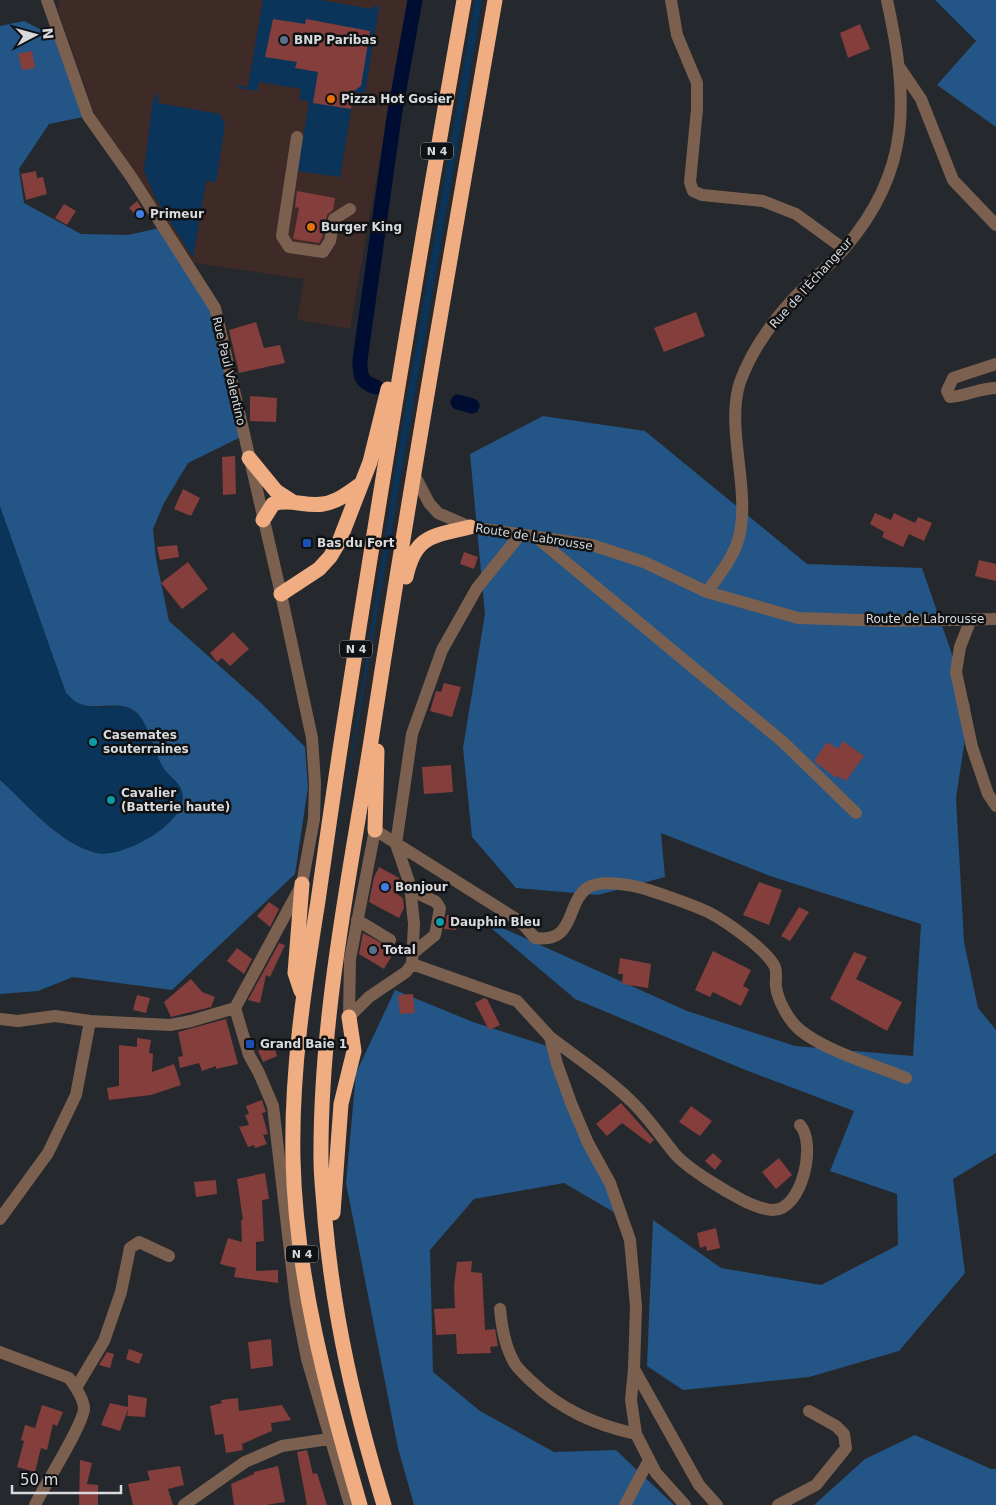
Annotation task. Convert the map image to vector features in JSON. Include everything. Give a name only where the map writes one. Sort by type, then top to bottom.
[{"type":"highway","name":"N 4","points":[[360,1505],[319,1354],[303,1271],[293,1164],[293,1125],[302,996],[410,303],[464,0]]},
{"type":"highway","name":"N 4","points":[[384,1505],[360,1426],[338,1330],[330,1270],[321,1163],[322,1081],[335,967],[381,670],[496,0]]},
{"type":"highway","points":[[282,594],[306,580],[330,557],[339,542],[370,462],[410,303]]},
{"type":"highway","points":[[249,458],[276,491],[294,502]]},
{"type":"highway","points":[[263,520],[273,504],[282,500],[323,504],[345,496],[361,484]]},
{"type":"highway","points":[[390,618],[405,581],[411,555],[430,538],[470,528]]},
{"type":"highway","points":[[375,830],[381,670]]},
{"type":"highway","points":[[302,884],[295,973],[302,996]]},
{"type":"highway","points":[[330,1270],[341,1104],[354,1051],[349,1017]]},
{"type":"street","name":"Rue Paul Valentino","points":[[46,0],[88,116],[132,178],[215,308],[263,520],[282,594],[312,738],[315,784],[314,819],[302,884],[235,1008]]},
{"type":"street","points":[[671,0],[677,35],[697,83],[698,109],[690,182],[693,190],[702,194],[763,201],[796,214],[844,249]]},
{"type":"street","name":"Rue de l'Échangeur","points":[[707,592],[733,554],[739,538],[743,517],[736,418],[740,384],[755,351],[771,325],[796,295],[844,249],[883,192],[894,161],[902,107],[900,68],[887,0]]},
{"type":"street","points":[[900,68],[921,99],[953,180],[996,225]]},
{"type":"street","points":[[297,137],[282,236],[284,243],[288,246],[322,252],[330,241],[334,219],[350,209]]},
{"type":"street","points":[[996,364],[974,369],[953,378],[947,391],[950,397],[957,397],[971,391],[996,388]]},
{"type":"street","name":"Route de Labrousse","points":[[414,474],[429,502],[438,513],[470,528],[592,545],[644,562],[707,592],[798,618],[890,621],[996,619]]},
{"type":"street","points":[[413,958],[414,924],[411,890],[396,844],[412,734],[442,650],[476,588],[519,536]]},
{"type":"street","points":[[537,538],[784,742],[856,813]]},
{"type":"street","points":[[971,620],[960,647],[956,672],[972,747],[988,794],[996,806]]},
{"type":"street","points":[[349,1017],[350,959],[375,830],[520,922],[535,938],[545,939],[556,936],[568,924],[580,897],[588,888],[602,883],[629,885],[710,913],[764,951],[776,967],[776,988],[783,1007],[799,1029],[824,1044],[906,1078]]},
{"type":"street","points":[[349,1017],[369,997],[406,972],[413,958],[435,935],[440,908],[436,902],[411,890]]},
{"type":"street","points":[[357,920],[390,940]]},
{"type":"street","points":[[413,958],[517,1001],[550,1037],[631,1100],[648,1118],[676,1155],[691,1168],[760,1208],[774,1210],[784,1207],[799,1191],[806,1166],[808,1147],[806,1132],[800,1125]]},
{"type":"street","points":[[0,1019],[18,1021],[55,1016],[90,1021],[170,1025],[235,1008],[249,1055],[273,1106],[296,1303],[306,1359],[350,1505]]},
{"type":"street","points":[[0,1219],[48,1153],[76,1095],[90,1021]]},
{"type":"street","points":[[550,1037],[557,1064],[571,1103],[588,1142],[610,1182],[630,1240],[636,1306],[631,1400],[636,1434],[649,1460],[667,1487],[685,1505]]},
{"type":"street","points":[[76,1388],[104,1341],[121,1292],[130,1248],[139,1242],[169,1256]]},
{"type":"street","points":[[500,1309],[503,1336],[516,1365],[549,1398],[587,1419],[636,1434]]},
{"type":"street","points":[[0,1352],[69,1378],[76,1388],[84,1409],[74,1436],[35,1505]]},
{"type":"street","points":[[634,1369],[699,1485],[718,1505]]},
{"type":"street","points":[[778,1505],[816,1485],[846,1448],[844,1434],[836,1426],[809,1411]]},
{"type":"street","points":[[184,1505],[245,1462],[282,1446],[329,1439]]},
{"type":"street","points":[[625,1505],[649,1460]]},
{"type":"shaded area","points":[[59,0],[408,0],[350,329],[297,320],[304,279],[194,263],[96,119],[58,10]]},
{"type":"shaded area","points":[[263,0],[320,0],[371,9],[375,5],[379,8],[365,93],[354,92],[340,177],[297,171],[309,104],[308,101],[299,100],[301,89],[259,82],[257,91],[238,88],[238,86],[248,87]]},
{"type":"shaded area","points":[[475,0],[482,0],[337,848],[401,435]]},
{"type":"shaded area","points":[[935,0],[996,0],[996,127],[937,85],[976,41]]},
{"type":"shaded area","points":[[24,21],[61,40],[88,116],[49,124],[19,169],[24,203],[81,234],[128,235],[164,227],[215,308],[243,436],[188,463],[164,503],[153,529],[156,559],[169,621],[261,703],[305,747],[308,787],[295,874],[172,990],[73,977],[38,991],[0,994],[0,780],[57,832],[82,848],[96,853],[107,854],[120,851],[148,838],[162,829],[172,819],[180,809],[183,798],[179,785],[161,763],[147,728],[139,715],[125,707],[85,705],[76,702],[66,693],[0,506],[0,26]]},
{"type":"shaded area","points":[[159,93],[158,103],[220,114],[225,125],[216,182],[206,181],[193,258],[155,197],[144,171],[153,100]]},
{"type":"shaded area","points":[[543,416],[645,431],[807,564],[922,568],[970,706],[956,798],[964,942],[978,1008],[996,1030],[996,1153],[953,1179],[965,1273],[899,1351],[809,1377],[683,1390],[647,1366],[653,1220],[721,1268],[821,1285],[898,1245],[897,1194],[830,1171],[854,1111],[743,1069],[575,999],[478,917],[687,1011],[795,1046],[913,1056],[921,924],[773,877],[661,833],[665,877],[598,895],[516,888],[472,837],[463,748],[485,614],[470,454]]},
{"type":"shaded area","points":[[0,506],[66,693],[90,706],[120,706],[137,713],[149,730],[164,767],[179,784],[183,793],[180,809],[172,819],[161,830],[134,846],[107,854],[96,853],[82,848],[57,832],[0,780]]},
{"type":"shaded area","points":[[395,990],[473,1022],[547,1046],[617,1214],[564,1183],[474,1199],[430,1250],[433,1372],[480,1411],[554,1452],[616,1450],[674,1505],[414,1505],[398,1448],[346,1183],[356,1073]]},
{"type":"shaded area","points":[[915,1435],[991,1469],[996,1469],[996,1505],[814,1505],[865,1459]]},
{"type":"building","points":[[273,19],[305,24],[306,19],[370,31],[361,86],[354,91],[351,109],[313,103],[318,72],[295,68],[297,62],[265,57]]},
{"type":"building","points":[[860,24],[870,49],[848,58],[840,33]]},
{"type":"building","points":[[32,51],[35,68],[22,70],[18,54]]},
{"type":"building","points":[[36,171],[37,178],[43,177],[47,194],[26,200],[21,174]]},
{"type":"building","name":"Burger King","points":[[297,191],[335,198],[333,210],[327,215],[322,238],[319,243],[293,239],[299,208],[295,207]]},
{"type":"building","name":"Primeur","points":[[137,201],[145,213],[141,220],[129,208]]},
{"type":"building","points":[[64,204],[76,211],[67,225],[55,218]]},
{"type":"building","points":[[696,312],[705,336],[664,352],[654,328]]},
{"type":"building","points":[[256,322],[264,348],[280,345],[285,363],[239,373],[229,330]]},
{"type":"building","points":[[250,396],[277,398],[276,422],[250,421]]},
{"type":"building","points":[[235,456],[236,494],[223,495],[222,457]]},
{"type":"building","points":[[183,489],[200,498],[191,516],[174,509]]},
{"type":"building","points":[[875,513],[891,520],[894,513],[915,523],[918,517],[932,523],[924,541],[909,534],[903,547],[882,537],[884,532],[870,524]]},
{"type":"building","points":[[177,545],[179,557],[160,560],[157,547]]},
{"type":"building","points":[[464,552],[478,557],[474,569],[460,564]]},
{"type":"building","points":[[979,560],[996,564],[996,581],[975,576]]},
{"type":"building","points":[[188,562],[208,589],[182,609],[161,583]]},
{"type":"building","points":[[233,632],[249,649],[230,666],[222,658],[217,662],[210,653]]},
{"type":"building","points":[[444,683],[461,687],[452,717],[430,711],[436,691],[441,692]]},
{"type":"building","points":[[843,741],[864,756],[846,781],[838,776],[836,778],[814,761],[827,742],[838,749]]},
{"type":"building","points":[[451,765],[453,792],[424,794],[422,767]]},
{"type":"building","name":"Bonjour","points":[[379,867],[399,878],[402,885],[397,894],[403,898],[404,908],[399,918],[369,902],[374,877]]},
{"type":"building","points":[[759,882],[782,890],[769,925],[743,915]]},
{"type":"building","points":[[269,902],[279,909],[270,927],[257,916]]},
{"type":"building","points":[[799,907],[809,912],[790,941],[781,936]]},
{"type":"building","points":[[447,915],[457,915],[456,930],[444,929]]},
{"type":"building","name":"Total","points":[[363,933],[395,950],[384,969],[359,954]]},
{"type":"building","points":[[279,943],[285,945],[270,977],[266,975],[260,1003],[248,1000]]},
{"type":"building","points":[[237,948],[252,959],[244,974],[227,961]]},
{"type":"building","points":[[713,951],[751,970],[743,986],[749,989],[741,1006],[713,992],[710,997],[695,990]]},
{"type":"building","points":[[854,952],[867,957],[856,979],[902,1002],[887,1031],[830,999]]},
{"type":"building","points":[[620,958],[651,964],[648,988],[622,984],[623,974],[618,974]]},
{"type":"building","points":[[191,979],[202,992],[215,997],[211,1007],[171,1017],[164,1002]]},
{"type":"building","points":[[413,994],[415,1013],[400,1014],[398,995]]},
{"type":"building","points":[[137,995],[150,998],[146,1013],[133,1010]]},
{"type":"building","points":[[484,998],[487,999],[500,1025],[489,1030],[475,1003]]},
{"type":"building","points":[[226,1019],[238,1064],[216,1069],[216,1066],[202,1071],[199,1063],[180,1068],[178,1057],[183,1056],[178,1032]]},
{"type":"building","points":[[137,1038],[151,1040],[149,1053],[153,1054],[152,1072],[174,1064],[181,1085],[151,1095],[109,1100],[107,1088],[119,1086],[119,1045],[137,1047]]},
{"type":"building","points":[[273,1045],[277,1056],[263,1062],[258,1051]]},
{"type":"building","points":[[262,1100],[266,1112],[262,1113],[268,1134],[263,1135],[267,1144],[255,1148],[254,1145],[248,1147],[239,1127],[249,1125],[245,1115],[249,1114],[246,1106]]},
{"type":"building","points":[[621,1103],[654,1140],[650,1144],[622,1123],[607,1136],[596,1124]]},
{"type":"building","points":[[691,1106],[712,1121],[700,1136],[679,1122]]},
{"type":"building","points":[[713,1153],[722,1161],[715,1170],[705,1161]]},
{"type":"building","points":[[779,1158],[792,1175],[776,1189],[762,1172]]},
{"type":"building","points":[[265,1173],[269,1199],[262,1200],[264,1241],[256,1242],[256,1271],[278,1270],[278,1283],[234,1277],[236,1268],[220,1264],[228,1238],[242,1242],[241,1220],[243,1220],[237,1179]]},
{"type":"building","points":[[216,1180],[217,1194],[196,1197],[194,1182]]},
{"type":"building","points":[[716,1228],[720,1248],[707,1251],[706,1246],[700,1248],[697,1233]]},
{"type":"building","points":[[472,1261],[471,1272],[482,1273],[485,1330],[495,1329],[498,1346],[490,1347],[491,1353],[457,1354],[456,1334],[436,1335],[434,1309],[455,1308],[454,1286],[457,1262]]},
{"type":"building","points":[[271,1339],[273,1366],[251,1369],[248,1342]]},
{"type":"building","points":[[129,1349],[143,1354],[139,1364],[126,1359]]},
{"type":"building","points":[[107,1352],[114,1354],[110,1368],[99,1365]]},
{"type":"building","points":[[128,1395],[147,1398],[145,1417],[127,1416],[128,1409],[120,1431],[101,1425],[110,1403],[128,1407]]},
{"type":"building","points":[[238,1398],[239,1411],[282,1405],[291,1420],[271,1423],[272,1431],[242,1444],[243,1450],[226,1453],[223,1434],[215,1435],[210,1406],[222,1403],[221,1400]]},
{"type":"building","points":[[42,1405],[63,1412],[57,1426],[53,1424],[47,1450],[41,1448],[35,1472],[17,1467],[24,1441],[21,1440],[25,1425],[35,1428]]},
{"type":"building","points":[[307,1450],[313,1474],[317,1473],[327,1505],[307,1505],[297,1452]]},
{"type":"building","points":[[80,1460],[92,1463],[87,1484],[98,1485],[98,1505],[79,1505]]},
{"type":"building","points":[[180,1466],[184,1485],[168,1489],[173,1505],[133,1505],[128,1484],[150,1480],[147,1471]]},
{"type":"building","points":[[278,1466],[285,1502],[266,1505],[234,1505],[231,1484],[254,1474],[254,1472]]},
{"type":"waterway","points":[[376,387],[367,383],[362,377],[360,360],[394,117],[415,0]]},
{"type":"waterway","points":[[458,402],[472,406]]},
{"type":"place","name":"BNP Paribas","points":[[284,40]]},
{"type":"place","name":"Pizza Hot Gosier","points":[[331,99]]},
{"type":"place","name":"Primeur","points":[[140,214]]},
{"type":"place","name":"Burger King","points":[[311,227]]},
{"type":"place","name":"Bas du Fort","points":[[307,543]]},
{"type":"place","name":"Casemates souterraines","points":[[93,742]]},
{"type":"place","name":"Cavalier (Batterie haute)","points":[[111,800]]},
{"type":"place","name":"Bonjour","points":[[385,887]]},
{"type":"place","name":"Dauphin Bleu","points":[[440,922]]},
{"type":"place","name":"Total","points":[[373,950]]},
{"type":"place","name":"Grand Baie 1","points":[[250,1044]]}]
